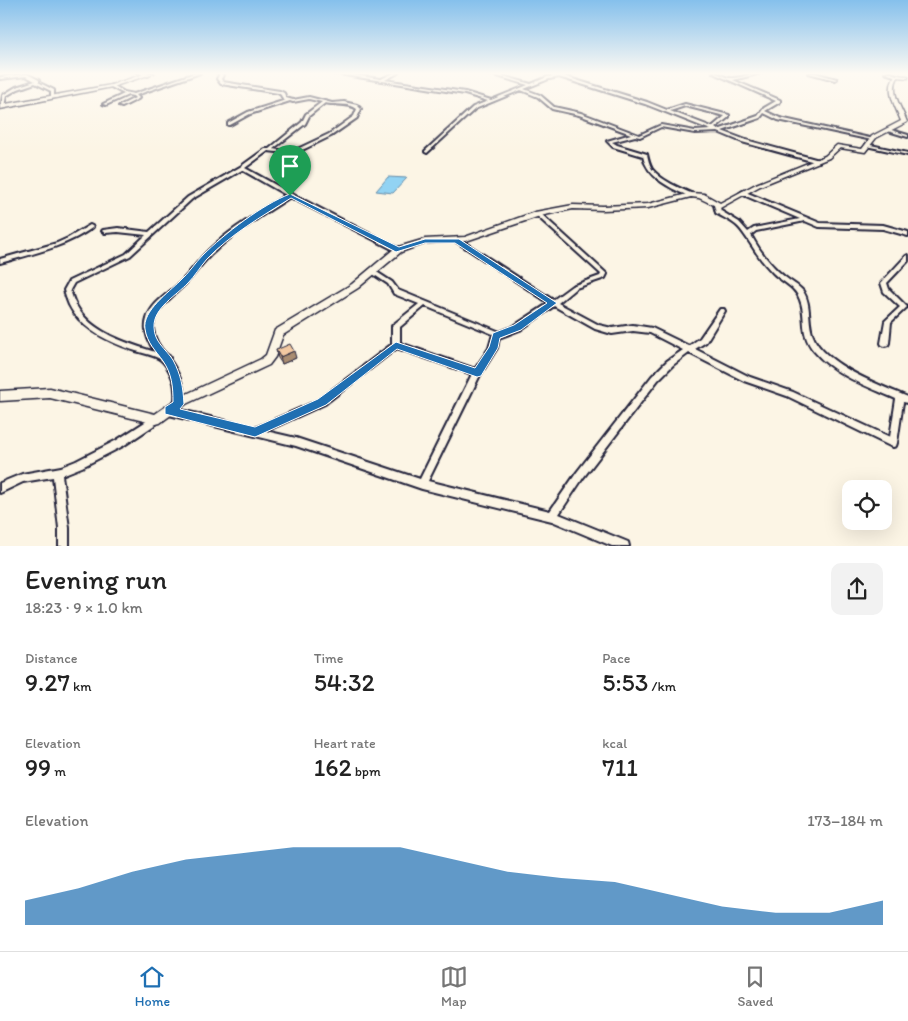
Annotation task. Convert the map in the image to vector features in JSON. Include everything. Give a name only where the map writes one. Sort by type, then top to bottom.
[{"type":"main road","points":[[1,107],[41,98]]},
{"type":"main road","points":[[0,396],[50,393],[156,419],[174,407],[265,362],[270,357],[279,333],[355,286],[398,250],[425,241],[457,240],[538,214],[573,207],[648,206],[691,195],[701,196],[720,206],[743,193],[827,157],[839,146],[862,151],[881,132],[904,122],[901,110],[894,98]]},
{"type":"street","points":[[105,104],[117,98]]},
{"type":"street","points":[[121,106],[136,98]]},
{"type":"street","points":[[285,98],[289,100]]},
{"type":"street","points":[[229,124],[249,113],[289,100],[304,98]]},
{"type":"street","points":[[271,149],[292,153],[330,135],[356,117],[359,109],[352,104],[323,103],[310,98]]},
{"type":"street","points":[[483,98],[491,101]]},
{"type":"street","points":[[427,152],[474,108],[498,98]]},
{"type":"street","points":[[542,98],[553,108],[580,114],[634,135]]},
{"type":"street","points":[[626,98],[667,111],[744,142],[817,161]]},
{"type":"street","points":[[691,195],[654,174],[645,162],[645,155],[616,146],[610,141],[634,135],[648,134],[661,126],[695,132],[718,131],[759,117],[779,101],[773,98]]},
{"type":"street","points":[[166,358],[126,345],[94,329],[78,317],[69,303],[67,290],[72,282],[128,255],[190,198],[242,168],[264,151],[271,149],[304,123],[308,115],[323,103]]},
{"type":"street","points":[[667,111],[685,105],[728,116],[712,129]]},
{"type":"street","points":[[764,112],[779,119],[870,142],[908,154]]},
{"type":"street","points":[[889,130],[908,136]]},
{"type":"street","points":[[242,168],[290,196],[398,250]]},
{"type":"street","points":[[743,193],[804,220],[828,226],[883,227],[908,234]]},
{"type":"street","points":[[290,196],[237,229],[205,257],[185,282],[164,299],[152,316],[149,327],[156,348],[166,358],[177,381],[174,407],[255,432],[296,442],[422,484],[552,516],[624,546]]},
{"type":"street","points":[[457,240],[553,303],[597,327],[612,331],[633,328],[652,331],[747,379],[790,394],[893,443],[904,398],[860,379],[832,362],[818,350],[809,336],[806,305],[801,294],[764,261],[748,236],[737,223],[718,212],[717,205]]},
{"type":"street","points":[[422,484],[477,373],[493,348],[494,338],[499,334],[518,328],[574,287],[603,277],[604,274],[538,214]]},
{"type":"street","points":[[748,236],[754,230],[804,220]]},
{"type":"street","points":[[0,261],[81,234],[90,226]]},
{"type":"street","points":[[105,231],[118,230],[149,234]]},
{"type":"street","points":[[885,342],[888,321],[904,307],[886,290],[884,283],[908,257]]},
{"type":"street","points":[[372,271],[390,283],[396,292],[499,334]]},
{"type":"street","points":[[396,345],[396,326],[424,303]]},
{"type":"street","points":[[552,516],[580,475],[655,378],[703,340],[722,311]]},
{"type":"street","points":[[396,345],[477,373]]},
{"type":"street","points":[[255,432],[322,402],[396,345]]},
{"type":"street","points":[[0,488],[22,478],[57,471],[101,453],[156,419]]},
{"type":"street","points":[[57,471],[58,496],[66,533],[64,546]]},
{"type":"water","points":[[388,177],[407,178],[393,193],[376,191]]},
{"type":"building","points":[[290,344],[294,351],[280,357],[276,350]]},
{"type":"route","points":[[290,196],[398,250],[425,241],[457,240],[553,303],[518,328],[496,336],[493,348],[477,373],[396,345],[322,402],[255,432],[169,411],[179,404],[180,398],[177,381],[168,360],[156,348],[149,327],[152,316],[164,299],[185,282],[205,257],[224,240],[237,229],[290,196]]}]
